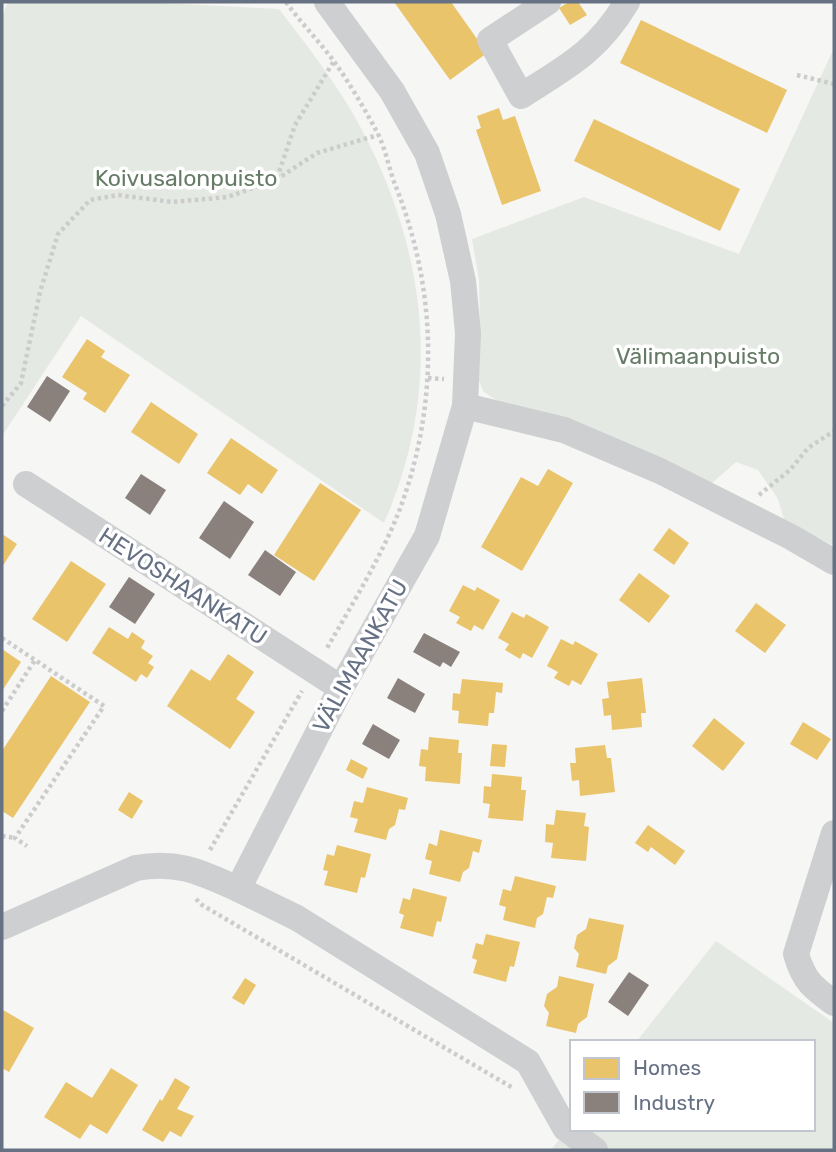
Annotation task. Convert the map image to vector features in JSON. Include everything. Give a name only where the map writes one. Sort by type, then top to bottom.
[{"type":"street","name":"VÄLIMAANKATU","points":[[238,889],[341,688],[427,536],[465,406],[468,333],[464,294],[448,214],[427,153],[392,91],[327,2]]},
{"type":"street","points":[[548,2],[490,40],[521,96],[589,51],[615,23],[627,2]]},
{"type":"street","points":[[465,406],[564,430],[660,471],[834,562]]},
{"type":"street","name":"HEVOSHAANKATU","points":[[26,484],[341,688]]},
{"type":"street","points":[[834,833],[796,954],[802,973],[811,987],[834,1003]]},
{"type":"street","points":[[2,927],[136,868],[155,864],[197,871],[297,918],[528,1062],[565,1128],[595,1150]]},
{"type":"path","points":[[286,2],[334,61],[378,135],[409,220],[429,317],[426,399],[415,458],[397,514],[360,589],[188,890],[202,905],[525,1095]]},
{"type":"path","points":[[277,179],[295,125],[334,61]]},
{"type":"path","points":[[797,75],[834,85]]},
{"type":"path","points":[[2,406],[21,383],[40,292],[58,234],[90,200],[118,195],[172,202],[228,197],[277,179],[317,153],[378,135]]},
{"type":"path","points":[[739,510],[790,470],[808,448],[834,431]]},
{"type":"path","points":[[2,638],[104,706],[15,838]]},
{"type":"path","points":[[2,711],[35,660]]},
{"type":"path","points":[[2,836],[15,838],[27,846]]},
{"type":"green space","name":"Koivusalonpuisto","points":[[8,2],[143,2],[279,9],[322,67],[352,112],[384,176],[401,224],[413,273],[420,323],[420,373],[415,423],[403,473],[384,523],[81,316],[2,436],[2,17]]},
{"type":"green space","name":"Välimaanpuisto","points":[[834,48],[834,546],[784,520],[778,499],[758,470],[736,462],[712,483],[496,400],[484,392],[479,381],[479,280],[472,239],[584,197],[739,254]]},
{"type":"green space","points":[[716,941],[834,1023],[834,1150],[551,1150],[570,1126],[570,1131],[815,1131],[815,1040],[638,1040]]},
{"type":"building: Homes","points":[[394,2],[451,2],[487,53],[450,80]]},
{"type":"building: Homes","points":[[569,2],[578,2],[587,15],[570,25],[559,8]]},
{"type":"building: Homes","points":[[641,20],[787,90],[767,133],[620,63]]},
{"type":"building: Homes","points":[[499,108],[503,120],[515,116],[541,191],[502,205],[476,130],[481,128],[477,116]]},
{"type":"building: Homes","points":[[594,119],[740,189],[720,231],[574,161]]},
{"type":"building: Homes","points":[[87,339],[105,351],[101,357],[130,375],[105,413],[83,399],[87,393],[62,377]]},
{"type":"building: Homes","points":[[151,402],[198,434],[179,464],[131,432]]},
{"type":"building: Homes","points":[[231,438],[278,470],[262,494],[248,484],[240,495],[207,473]]},
{"type":"building: Homes","points":[[548,469],[573,483],[522,571],[481,547],[521,477],[538,486]]},
{"type":"building: Homes","points":[[320,483],[361,510],[314,581],[274,555]]},
{"type":"building: Homes","points":[[669,528],[689,543],[674,565],[653,550]]},
{"type":"building: Homes","points":[[2,534],[17,544],[2,567]]},
{"type":"building: Homes","points":[[71,561],[106,584],[67,642],[32,619]]},
{"type":"building: Homes","points":[[639,573],[670,596],[649,623],[619,600]]},
{"type":"building: Homes","points":[[463,585],[475,591],[477,587],[500,600],[483,630],[474,625],[471,631],[456,623],[460,617],[449,611]]},
{"type":"building: Homes","points":[[756,603],[786,625],[765,653],[735,631]]},
{"type":"building: Homes","points":[[512,612],[524,618],[526,614],[549,627],[532,658],[523,653],[520,659],[505,650],[509,644],[498,638]]},
{"type":"building: Homes","points":[[109,627],[128,639],[132,632],[145,641],[141,648],[153,656],[148,663],[154,667],[147,678],[141,674],[136,682],[92,653]]},
{"type":"building: Homes","points":[[561,639],[573,645],[575,641],[598,654],[581,685],[572,680],[569,686],[554,678],[558,672],[547,666]]},
{"type":"building: Homes","points":[[2,649],[21,662],[2,691]]},
{"type":"building: Homes","points":[[228,654],[254,672],[236,699],[255,712],[230,749],[167,706],[191,669],[210,681]]},
{"type":"building: Homes","points":[[51,676],[90,702],[13,818],[2,811],[2,751]]},
{"type":"building: Homes","points":[[642,678],[646,713],[641,713],[642,727],[612,730],[611,715],[604,716],[602,699],[609,698],[607,682]]},
{"type":"building: Homes","points":[[462,679],[503,683],[502,693],[496,692],[494,713],[489,713],[488,726],[458,723],[459,711],[452,710],[453,693],[460,694]]},
{"type":"building: Homes","points":[[714,718],[745,743],[723,771],[692,746]]},
{"type":"building: Homes","points":[[803,722],[831,739],[817,760],[790,744]]},
{"type":"building: Homes","points":[[429,737],[459,740],[458,753],[462,753],[460,784],[425,781],[426,767],[419,766],[421,749],[428,750]]},
{"type":"building: Homes","points":[[492,744],[507,745],[505,767],[490,766]]},
{"type":"building: Homes","points":[[605,745],[607,758],[611,758],[615,792],[580,796],[579,780],[572,781],[570,763],[576,763],[575,748]]},
{"type":"building: Homes","points":[[351,759],[368,768],[363,779],[346,770]]},
{"type":"building: Homes","points":[[492,774],[522,777],[521,790],[526,790],[523,821],[488,818],[490,804],[483,803],[484,786],[491,787]]},
{"type":"building: Homes","points":[[367,787],[408,798],[405,810],[399,809],[395,825],[389,829],[386,840],[354,832],[358,819],[350,817],[354,801],[363,803]]},
{"type":"building: Homes","points":[[129,792],[143,801],[132,819],[118,810]]},
{"type":"building: Homes","points":[[556,810],[586,813],[584,826],[589,827],[586,861],[551,858],[553,843],[545,842],[546,824],[554,825]]},
{"type":"building: Homes","points":[[648,825],[685,851],[675,865],[651,847],[648,852],[635,843]]},
{"type":"building: Homes","points":[[440,830],[482,840],[479,853],[473,851],[469,868],[463,872],[460,882],[429,874],[432,861],[425,859],[429,843],[437,846]]},
{"type":"building: Homes","points":[[337,845],[371,854],[365,878],[361,877],[357,893],[324,885],[328,871],[323,870],[327,854],[334,856]]},
{"type":"building: Homes","points":[[515,876],[556,886],[553,898],[547,897],[543,914],[537,918],[535,928],[503,920],[506,907],[499,905],[503,889],[511,891]]},
{"type":"building: Homes","points":[[413,888],[447,897],[441,922],[437,921],[433,937],[400,928],[404,915],[399,913],[403,898],[410,900]]},
{"type":"building: Homes","points":[[589,918],[624,925],[617,959],[608,966],[606,974],[576,967],[579,954],[574,948],[577,935],[586,929]]},
{"type":"building: Homes","points":[[486,934],[520,942],[514,967],[510,966],[506,982],[473,973],[477,960],[472,958],[476,943],[483,945]]},
{"type":"building: Homes","points":[[559,976],[594,984],[587,1017],[578,1024],[576,1033],[546,1026],[549,1013],[544,1006],[547,994],[557,987]]},
{"type":"building: Homes","points":[[245,978],[256,985],[244,1005],[232,998]]},
{"type":"building: Homes","points":[[3,1010],[34,1028],[9,1072],[2,1068]]},
{"type":"building: Homes","points":[[111,1068],[138,1085],[107,1134],[90,1124],[80,1139],[44,1117],[66,1082],[92,1098]]},
{"type":"building: Homes","points":[[175,1078],[190,1087],[177,1109],[194,1116],[181,1137],[170,1131],[163,1142],[142,1130]]},
{"type":"building: Industry","points":[[47,376],[70,391],[50,422],[27,407]]},
{"type":"building: Industry","points":[[141,474],[166,490],[150,515],[125,498]]},
{"type":"building: Industry","points":[[224,501],[254,522],[230,559],[199,538]]},
{"type":"building: Industry","points":[[265,550],[296,572],[280,596],[248,575]]},
{"type":"building: Industry","points":[[129,577],[155,594],[135,624],[109,607]]},
{"type":"building: Industry","points":[[424,633],[460,652],[451,667],[443,662],[440,667],[413,652]]},
{"type":"building: Industry","points":[[398,678],[425,694],[415,713],[387,698]]},
{"type":"building: Industry","points":[[373,724],[400,740],[389,759],[362,744]]},
{"type":"building: Industry","points":[[629,972],[649,985],[628,1016],[608,1002]]}]
